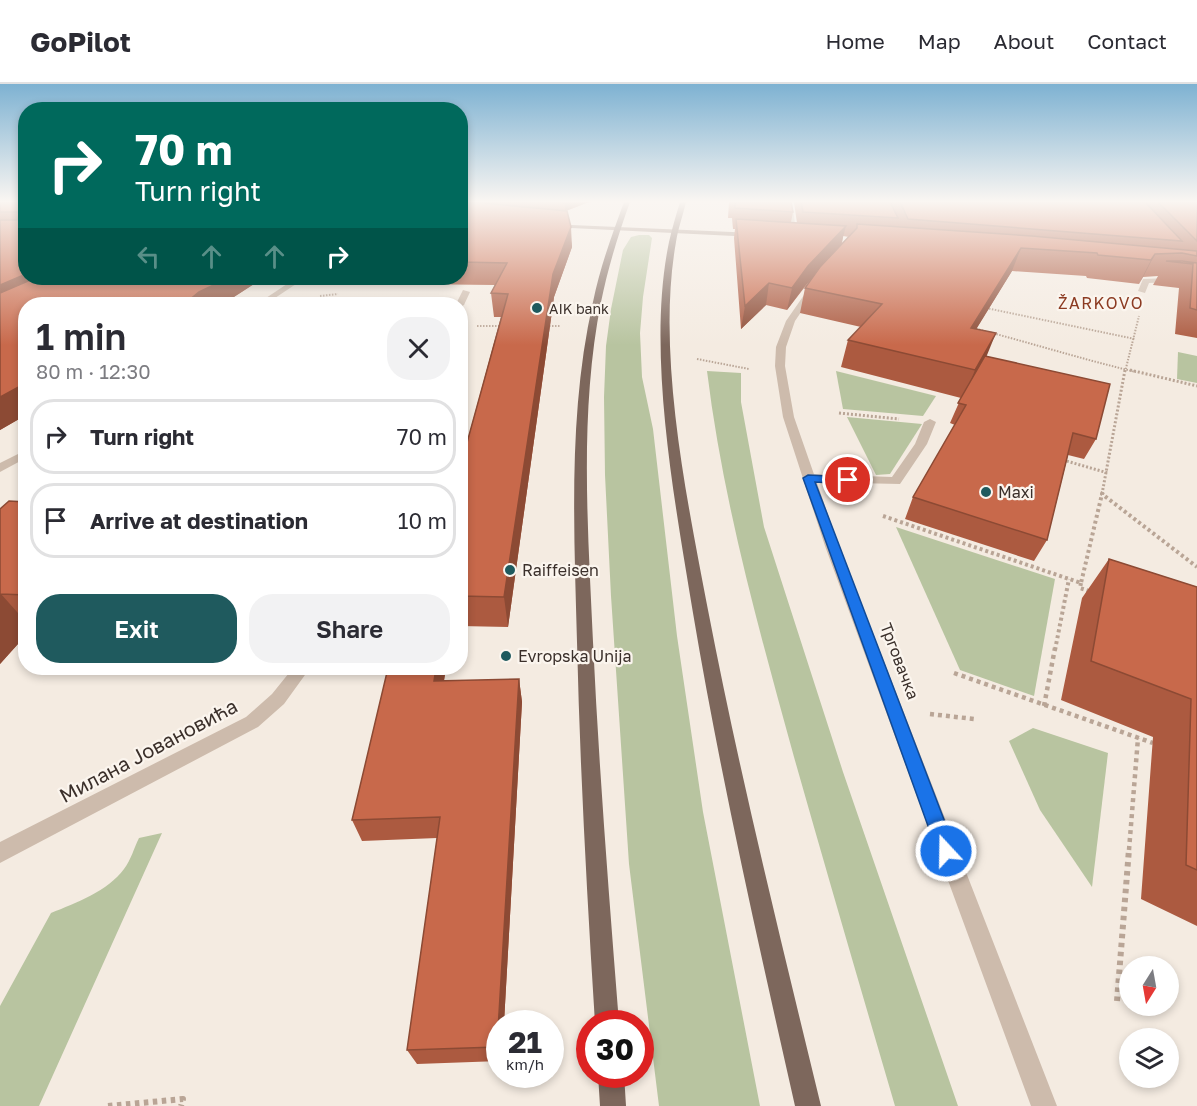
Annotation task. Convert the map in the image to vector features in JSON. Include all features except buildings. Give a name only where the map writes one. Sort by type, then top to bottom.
[{"type":"main road","points":[[606,1010],[589,763],[582,505],[589,363],[602,274],[609,250]]},
{"type":"main road","points":[[672,250],[668,277],[666,324],[679,482],[722,731],[808,1106]]},
{"type":"main road","points":[[612,1088],[613,1106]]},
{"type":"street","name":"Трговачка","points":[[828,270],[792,314],[780,350],[780,372],[786,406],[808,478],[906,745],[1044,1106]]},
{"type":"street","points":[[1142,291],[1146,281],[1153,279],[1197,284]]},
{"type":"street","points":[[272,297],[290,285]]},
{"type":"street","points":[[464,297],[466,292]]},
{"type":"street","points":[[808,478],[896,481],[921,444],[930,422]]},
{"type":"street","points":[[0,468],[18,458]]},
{"type":"street","name":"Милана Јовановића","points":[[0,854],[252,722],[278,699],[297,675]]},
{"type":"path","points":[[319,296],[338,294]]},
{"type":"path","points":[[984,308],[1135,339]]},
{"type":"path","points":[[496,326],[504,327]]},
{"type":"path","points":[[537,326],[560,326]]},
{"type":"path","points":[[966,327],[996,333],[1125,370],[1197,386]]},
{"type":"path","points":[[1102,595],[1080,588],[1108,473],[1125,370],[1137,330]]},
{"type":"path","points":[[990,340],[996,333]]},
{"type":"path","points":[[697,359],[780,372]]},
{"type":"path","points":[[839,413],[930,422]]},
{"type":"path","points":[[1052,457],[1108,473]]},
{"type":"path","points":[[1102,495],[1197,567]]},
{"type":"path","points":[[883,516],[1081,583]]},
{"type":"path","points":[[1044,706],[1069,579]]},
{"type":"path","points":[[954,674],[1153,743]]},
{"type":"path","points":[[1117,1001],[1138,738]]},
{"type":"path","points":[[108,1106],[183,1099],[181,1106]]},
{"type":"green space","points":[[623,250],[650,250],[640,333],[642,377],[653,429],[677,636],[703,812],[760,1106],[659,1106],[654,1066],[654,1010],[647,1010],[629,864],[611,596],[604,397],[606,346]]},
{"type":"green space","points":[[1178,352],[1197,356],[1197,383],[1177,379]]},
{"type":"green space","points":[[707,371],[741,373],[741,402],[764,527],[843,772],[958,1106],[895,1106],[755,614],[722,469]]},
{"type":"green space","points":[[836,371],[936,396],[923,416],[843,409]]},
{"type":"green space","points":[[847,417],[922,424],[890,474],[876,475]]},
{"type":"green space","points":[[896,527],[1055,579],[1034,696],[960,670]]},
{"type":"green space","points":[[1033,728],[1108,753],[1092,887],[1040,810],[1009,741]]},
{"type":"green space","points":[[162,833],[39,1106],[0,1106],[0,1006],[51,913],[91,896],[109,884],[131,858],[139,838]]},
{"type":"place","name":"AIK bank","points":[[537,308]]},
{"type":"place","name":"Maxi","points":[[986,492]]},
{"type":"place","name":"Raiffeisen","points":[[510,570]]},
{"type":"place","name":"Evropska Unija","points":[[506,656]]},
{"type":"district","name":"ŽARKOVO","points":[[1101,303]]},
{"type":"route","points":[[848,480],[808,478],[946,851]]}]
